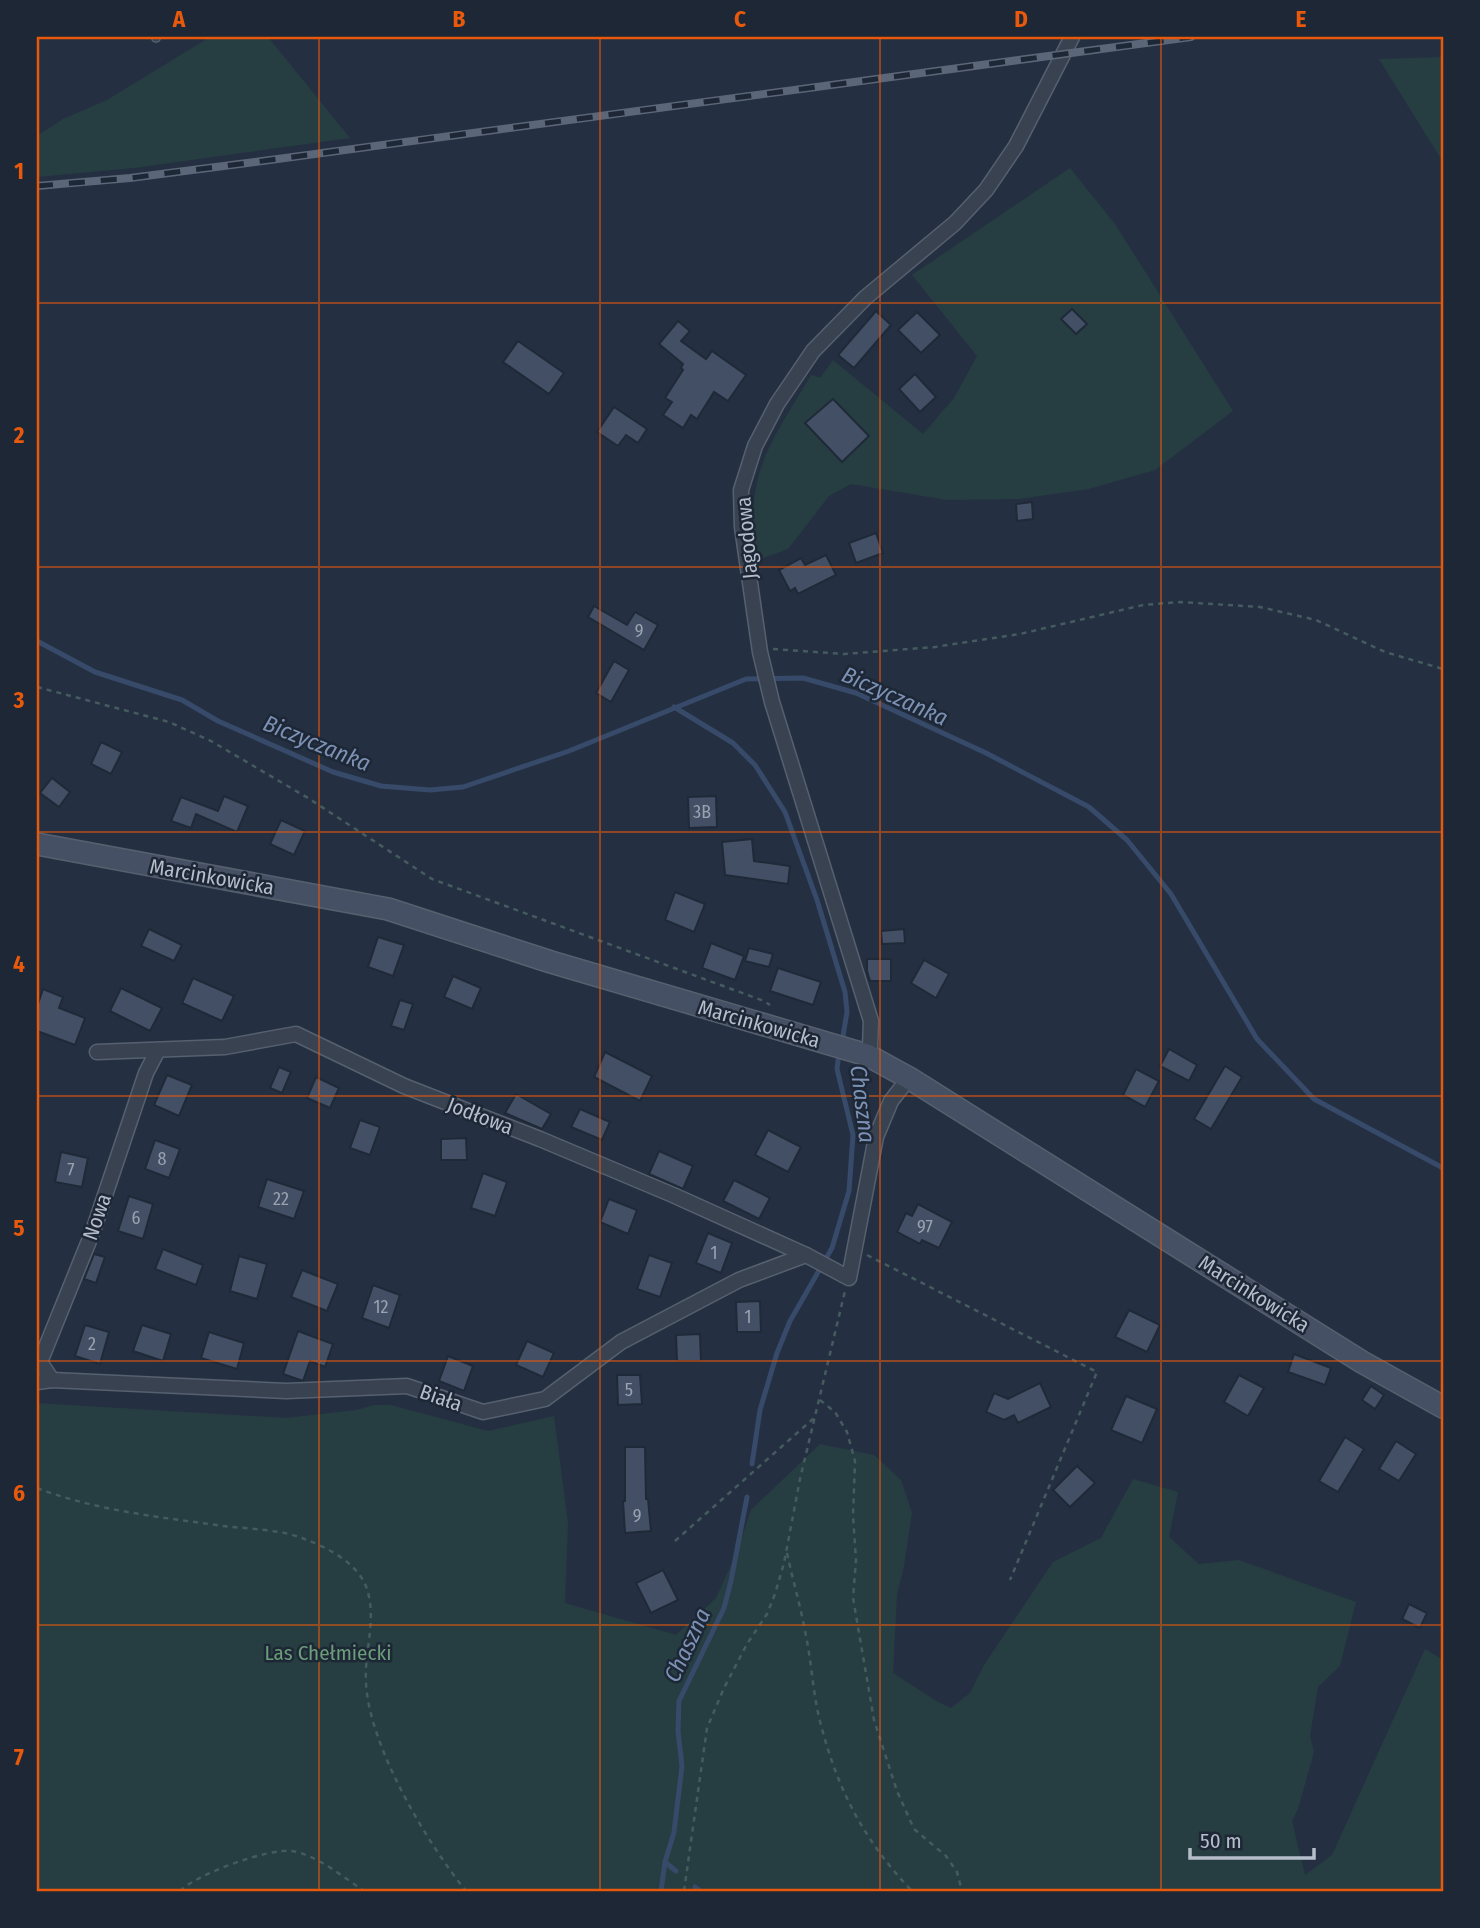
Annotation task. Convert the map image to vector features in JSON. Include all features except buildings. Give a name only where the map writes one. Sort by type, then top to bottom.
[{"type":"street","name":"Jagodowa","points":[[859,1053],[870,1047],[871,1021],[772,702],[759,650],[742,527],[741,490],[755,446],[777,404],[813,351],[865,298],[955,223],[986,190],[1016,146],[1072,37]]},
{"type":"street","name":"Marcinkowicka","points":[[37,844],[387,909],[551,962],[859,1053],[909,1078],[1362,1362],[1443,1407]]},
{"type":"street","name":"Jodłowa","points":[[97,1052],[225,1047],[296,1034],[404,1086],[540,1139],[812,1258],[849,1278]]},
{"type":"street","name":"Nowa","points":[[52,1380],[40,1362],[93,1231],[146,1073],[158,1050]]},
{"type":"street","points":[[849,1278],[876,1137],[891,1101],[909,1078]]},
{"type":"street","name":"Biała","points":[[37,1382],[52,1380],[286,1391],[407,1386],[483,1412],[545,1399],[621,1342],[739,1280],[812,1258]]},
{"type":"path","points":[[759,650],[844,654],[935,647],[1020,634],[1143,605],[1180,602],[1259,607],[1317,620],[1385,652],[1443,669]]},
{"type":"path","points":[[37,687],[169,722],[211,741],[308,798],[432,879],[764,1001],[774,1008]]},
{"type":"path","points":[[855,1249],[1097,1372],[1010,1580]]},
{"type":"path","points":[[684,1891],[707,1728],[724,1688],[747,1644],[767,1614],[775,1594],[849,1278]]},
{"type":"path","points":[[820,1400],[835,1412],[847,1432],[855,1461],[853,1516],[856,1560],[853,1598],[874,1720],[897,1791],[914,1829],[946,1856],[957,1872],[962,1891]]},
{"type":"path","points":[[675,1541],[816,1416]]},
{"type":"path","points":[[37,1488],[97,1507],[299,1537],[342,1559],[356,1571],[366,1587],[371,1610],[366,1685],[375,1727],[407,1803],[427,1838],[466,1891]]},
{"type":"path","points":[[787,1549],[806,1634],[820,1724],[837,1776],[857,1821],[893,1871],[912,1891]]},
{"type":"path","points":[[180,1891],[221,1867],[290,1851],[309,1857],[364,1891]]},
{"type":"green space","points":[[210,37],[268,37],[350,138],[134,168],[37,177],[37,136],[63,119],[107,100]]},
{"type":"green space","points":[[1443,57],[1443,162],[1379,59]]},
{"type":"green space","points":[[1070,168],[1115,224],[1233,411],[1155,470],[1089,489],[1019,499],[947,500],[851,484],[829,496],[788,549],[758,560],[753,522],[755,494],[761,468],[775,436],[811,375],[820,378],[833,360],[923,434],[954,398],[977,356],[912,275]]},
{"type":"green space","name":"Las Chełmiecki","points":[[37,1403],[286,1418],[391,1405],[488,1431],[554,1416],[568,1523],[565,1603],[676,1635],[716,1598],[737,1552],[751,1510],[820,1444],[874,1455],[901,1480],[912,1513],[897,1594],[893,1673],[951,1708],[970,1693],[984,1665],[1053,1562],[1101,1538],[1133,1479],[1178,1492],[1169,1537],[1199,1564],[1239,1560],[1356,1602],[1340,1666],[1318,1687],[1310,1736],[1314,1752],[1292,1821],[1305,1875],[1332,1855],[1425,1649],[1443,1660],[1443,1891],[37,1891]]},
{"type":"waterway","name":"Biczyczanka","points":[[37,641],[95,672],[182,700],[218,721],[333,772],[381,786],[430,790],[463,787],[569,751],[746,679],[803,678],[856,693],[986,753],[1089,807],[1127,840],[1171,894],[1257,1039],[1314,1099],[1443,1168]]},
{"type":"waterway","name":"Chaszna","points":[[674,707],[733,743],[755,765],[785,812],[817,900],[845,992],[847,1012],[842,1042]]},
{"type":"waterway","name":"Chaszna","points":[[752,1464],[760,1410],[777,1353],[790,1321],[832,1248],[849,1191],[853,1135],[837,1069],[839,1052]]},
{"type":"waterway","name":"Chaszna","points":[[661,1891],[665,1862],[674,1832],[682,1766],[678,1731],[679,1701],[724,1608],[747,1497]]},
{"type":"waterway","points":[[665,1862],[676,1871]]},
{"type":"waterway","points":[[695,1887],[700,1891]]},
{"type":"railway","points":[[37,186],[130,178],[255,162],[1191,37]]}]
